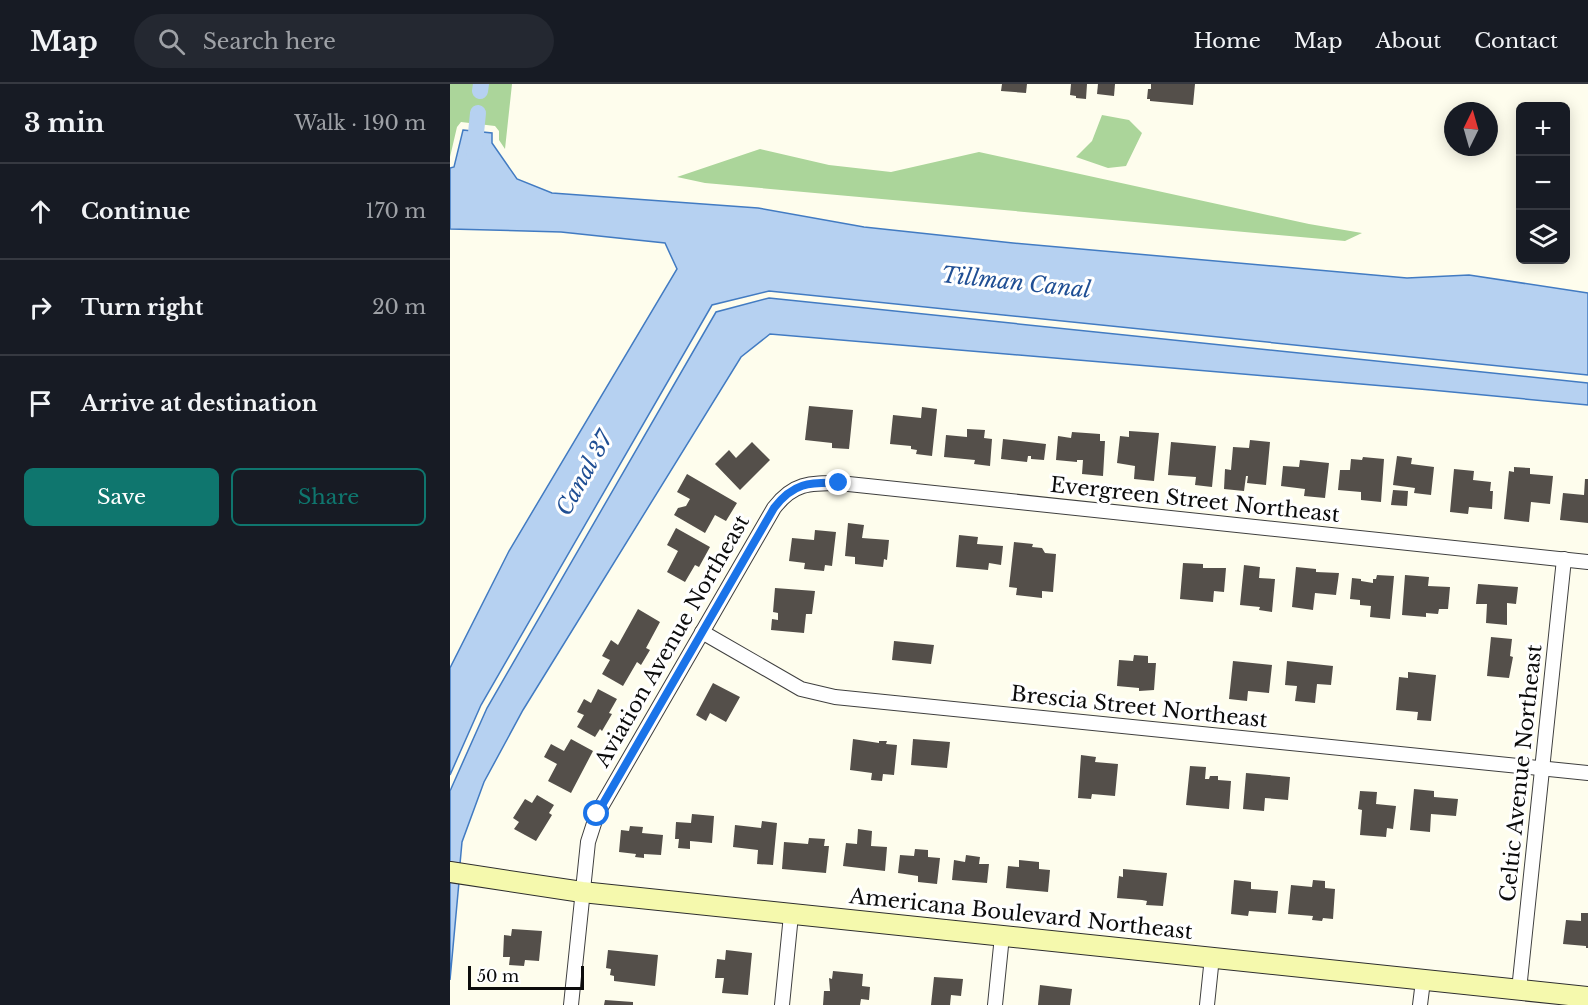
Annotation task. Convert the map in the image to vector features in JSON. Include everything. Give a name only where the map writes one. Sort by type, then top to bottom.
[{"type":"street","name":"Evergreen Street Northeast","points":[[799,486],[839,483],[1588,562]]},
{"type":"street","name":"Aviation Avenue Northeast","points":[[571,1005],[588,842],[597,814],[774,508],[784,495],[799,486]]},
{"type":"street","name":"Celtic Avenue Northeast","points":[[1519,990],[1564,559]]},
{"type":"street","name":"Brescia Street Northeast","points":[[702,632],[801,689],[835,697],[1588,773]]},
{"type":"street","name":"Americana Boulevard Northeast","points":[[458,873],[582,892],[791,915],[1588,997]]},
{"type":"street","points":[[782,1005],[791,915]]},
{"type":"street","points":[[995,1005],[1002,936]]},
{"type":"street","points":[[1207,1005],[1212,957]]},
{"type":"street","points":[[1420,1005],[1423,981]]},
{"type":"green space","points":[[450,84],[512,84],[505,149],[499,140],[499,131],[495,126],[461,122],[457,127],[450,157]]},
{"type":"green space","points":[[1102,115],[1129,120],[1142,133],[1126,166],[1108,168],[1076,157],[1092,141]]},
{"type":"green space","points":[[760,149],[829,165],[891,172],[979,152],[1309,224],[1362,233],[1345,241],[705,183],[677,177]]},
{"type":"water","points":[[463,130],[492,133],[492,143],[517,179],[552,193],[758,208],[864,227],[1013,243],[1407,278],[1469,275],[1588,293],[1588,375],[769,291],[712,305],[481,705],[450,775],[450,668],[509,551],[677,269],[665,243],[561,232],[450,229],[450,168],[454,167]]},
{"type":"water","points":[[769,298],[1588,383],[1588,405],[770,334],[741,357],[523,710],[484,782],[462,842],[460,864],[450,863],[450,791],[487,708],[716,312]]},
{"type":"water","points":[[450,881],[459,882],[450,980]]},
{"type":"building","points":[[1002,84],[1027,84],[1026,93],[1001,91]]},
{"type":"building","points":[[1071,84],[1087,84],[1086,99],[1070,95]]},
{"type":"building","points":[[1098,84],[1115,84],[1114,96],[1097,94]]},
{"type":"building","points":[[1151,84],[1195,84],[1193,105],[1150,101],[1147,99]]},
{"type":"building","points":[[809,406],[853,410],[849,449],[832,448],[832,443],[805,440]]},
{"type":"building","points":[[922,407],[937,409],[932,456],[916,454],[917,450],[911,449],[911,446],[890,444],[893,415],[921,418]]},
{"type":"building","points":[[967,429],[985,430],[984,438],[992,439],[990,466],[974,464],[975,460],[944,457],[946,435],[967,437]]},
{"type":"building","points":[[1129,431],[1159,433],[1154,481],[1134,479],[1135,466],[1117,463],[1120,436],[1129,437]]},
{"type":"building","points":[[1072,432],[1100,434],[1100,441],[1105,441],[1103,476],[1082,474],[1083,460],[1077,460],[1077,462],[1056,460],[1058,436],[1071,438]]},
{"type":"building","points":[[1003,439],[1046,444],[1044,460],[1031,459],[1031,456],[1028,456],[1027,462],[1001,459]]},
{"type":"building","points":[[1250,440],[1270,442],[1266,485],[1247,483],[1248,476],[1246,476],[1244,491],[1224,489],[1225,469],[1231,470],[1233,447],[1249,448]]},
{"type":"building","points":[[752,442],[770,460],[740,490],[715,464],[729,450],[736,458]]},
{"type":"building","points":[[1171,442],[1216,446],[1212,487],[1195,485],[1196,477],[1168,475]]},
{"type":"building","points":[[1397,456],[1412,458],[1411,464],[1434,467],[1431,495],[1414,493],[1415,488],[1393,485]]},
{"type":"building","points":[[1363,457],[1384,459],[1381,502],[1361,500],[1361,492],[1338,490],[1340,470],[1350,470],[1351,459],[1362,460]]},
{"type":"building","points":[[1300,460],[1329,463],[1325,498],[1304,496],[1305,489],[1281,486],[1283,466],[1299,467]]},
{"type":"building","points":[[1514,467],[1530,468],[1530,474],[1553,476],[1550,504],[1531,502],[1529,522],[1504,519],[1509,471],[1514,472]]},
{"type":"building","points":[[1454,469],[1474,471],[1473,480],[1491,482],[1492,509],[1469,507],[1468,514],[1450,512]]},
{"type":"building","points":[[687,474],[737,503],[726,521],[715,515],[705,533],[674,515],[678,508],[686,506],[690,499],[677,492]]},
{"type":"building","points":[[1585,479],[1588,479],[1588,523],[1560,520],[1563,493],[1584,495]]},
{"type":"building","points":[[1393,490],[1408,491],[1407,506],[1391,505]]},
{"type":"building","points":[[848,523],[864,525],[862,538],[889,540],[887,560],[884,559],[883,567],[855,564],[855,557],[845,556]]},
{"type":"building","points":[[676,528],[710,547],[699,567],[695,565],[685,582],[667,572],[678,551],[667,545]]},
{"type":"building","points":[[815,530],[836,532],[832,566],[825,565],[824,571],[804,569],[805,563],[789,561],[792,538],[814,540]]},
{"type":"building","points":[[959,535],[978,537],[977,544],[1003,546],[1001,565],[989,563],[988,570],[956,567]]},
{"type":"building","points":[[1014,542],[1033,544],[1032,547],[1042,548],[1045,553],[1056,554],[1053,592],[1042,591],[1042,598],[1016,595],[1017,588],[1009,587]]},
{"type":"building","points":[[1183,563],[1203,564],[1203,568],[1226,568],[1224,592],[1214,591],[1213,602],[1180,599]]},
{"type":"building","points":[[1244,565],[1260,567],[1259,578],[1275,579],[1272,612],[1259,610],[1260,607],[1240,605]]},
{"type":"building","points":[[1296,567],[1316,569],[1316,572],[1339,573],[1336,595],[1315,593],[1313,610],[1292,607]]},
{"type":"building","points":[[1377,575],[1394,576],[1390,619],[1370,617],[1371,606],[1360,605],[1360,600],[1350,599],[1352,578],[1373,583]]},
{"type":"building","points":[[1405,575],[1429,577],[1428,586],[1450,587],[1448,609],[1439,609],[1438,614],[1426,613],[1426,617],[1402,615]]},
{"type":"building","points":[[1478,584],[1518,587],[1516,604],[1507,603],[1507,625],[1486,623],[1487,604],[1476,604]]},
{"type":"building","points":[[775,588],[815,591],[812,614],[806,614],[804,633],[771,630],[772,619],[778,620],[778,613],[773,612]]},
{"type":"building","points":[[638,609],[660,622],[646,648],[650,650],[641,665],[637,662],[623,686],[602,674],[610,660],[602,656],[611,640],[618,645]]},
{"type":"building","points":[[1491,637],[1512,639],[1510,656],[1513,657],[1509,678],[1487,676]]},
{"type":"building","points":[[894,641],[934,645],[931,664],[892,660]]},
{"type":"building","points":[[1134,655],[1148,656],[1148,663],[1156,663],[1154,690],[1139,691],[1139,688],[1117,686],[1119,660],[1133,661]]},
{"type":"building","points":[[1233,661],[1272,665],[1269,693],[1248,691],[1247,701],[1229,699]]},
{"type":"building","points":[[1287,661],[1333,666],[1331,685],[1317,684],[1315,703],[1295,701],[1297,686],[1285,685]]},
{"type":"building","points":[[1408,672],[1436,675],[1431,721],[1417,720],[1418,712],[1396,710],[1399,677],[1408,678]]},
{"type":"building","points":[[713,683],[740,697],[726,722],[710,713],[706,721],[696,715]]},
{"type":"building","points":[[598,689],[617,699],[609,713],[612,714],[602,731],[600,729],[595,737],[577,727],[584,715],[577,712],[584,699],[591,703]]},
{"type":"building","points":[[571,739],[593,751],[571,793],[548,781],[557,764],[544,757],[551,744],[564,751]]},
{"type":"building","points":[[853,739],[879,743],[879,741],[887,741],[886,744],[897,745],[894,775],[883,774],[882,781],[871,780],[872,773],[850,770]]},
{"type":"building","points":[[913,739],[950,742],[947,768],[911,765]]},
{"type":"building","points":[[1081,755],[1096,757],[1095,762],[1118,764],[1115,796],[1092,794],[1091,799],[1078,798]]},
{"type":"building","points":[[1190,766],[1206,767],[1205,779],[1218,776],[1218,780],[1231,781],[1229,809],[1186,805]]},
{"type":"building","points":[[1246,773],[1290,777],[1288,800],[1265,798],[1264,811],[1243,809]]},
{"type":"building","points":[[1414,789],[1434,791],[1434,797],[1458,799],[1456,816],[1431,814],[1430,832],[1410,830]]},
{"type":"building","points":[[1360,791],[1377,792],[1376,804],[1396,806],[1393,829],[1387,828],[1386,837],[1360,835],[1362,810],[1358,809]]},
{"type":"building","points":[[537,795],[554,805],[549,813],[552,815],[536,841],[514,829],[519,822],[513,818],[525,799],[532,803]]},
{"type":"building","points":[[692,814],[714,816],[712,843],[690,841],[690,849],[678,848],[679,839],[675,839],[676,822],[691,823]]},
{"type":"building","points":[[762,821],[777,823],[773,865],[757,864],[758,850],[733,847],[735,825],[761,828]]},
{"type":"building","points":[[630,826],[643,827],[642,833],[663,835],[661,855],[644,854],[644,858],[635,857],[636,854],[619,852],[621,830],[629,831]]},
{"type":"building","points":[[858,829],[872,831],[871,846],[887,847],[885,871],[843,866],[846,843],[857,844]]},
{"type":"building","points":[[809,838],[825,839],[824,846],[829,846],[826,873],[782,869],[784,842],[808,844]]},
{"type":"building","points":[[915,849],[928,850],[928,857],[940,858],[937,884],[918,882],[918,876],[898,873],[900,855],[914,856]]},
{"type":"building","points":[[966,855],[980,857],[979,864],[989,864],[987,883],[952,880],[954,860],[965,862]]},
{"type":"building","points":[[1019,860],[1039,862],[1039,869],[1050,870],[1048,892],[1006,888],[1008,866],[1019,867]]},
{"type":"building","points":[[1123,869],[1167,873],[1163,906],[1146,905],[1147,901],[1142,900],[1117,898],[1119,876],[1123,877]]},
{"type":"building","points":[[1234,880],[1251,882],[1251,889],[1278,891],[1276,913],[1249,911],[1248,916],[1231,914]]},
{"type":"building","points":[[1313,880],[1325,881],[1325,888],[1335,889],[1333,919],[1312,920],[1313,916],[1288,914],[1291,885],[1312,887]]},
{"type":"building","points":[[1581,913],[1588,913],[1588,948],[1563,944],[1566,920],[1581,921]]},
{"type":"building","points":[[512,929],[542,931],[539,961],[525,960],[524,966],[509,965],[510,957],[503,957],[504,935],[511,936]]},
{"type":"building","points":[[608,950],[658,955],[655,986],[614,981],[614,976],[610,975],[611,969],[606,968]]},
{"type":"building","points":[[726,950],[752,953],[748,995],[722,993],[724,978],[715,978],[717,959],[725,960]]},
{"type":"building","points":[[833,971],[863,974],[862,986],[870,987],[869,1000],[861,999],[860,1005],[823,1005],[824,991],[830,991],[829,978],[832,979]]},
{"type":"building","points":[[934,977],[963,979],[961,996],[951,995],[950,1005],[931,1005]]},
{"type":"building","points":[[1040,985],[1072,989],[1070,1005],[1038,1005]]},
{"type":"building","points":[[605,1000],[633,1002],[633,1005],[604,1005]]},
{"type":"waterway","points":[[480,91],[481,84]]},
{"type":"waterway","points":[[474,153],[478,113]]},
{"type":"route","points":[[597,814],[774,508],[784,495],[799,486],[839,483]]},
{"type":"water label","name":"Tillman Canal","points":[[1016,282]]},
{"type":"water label","name":"Canal 37","points":[[584,473]]}]
